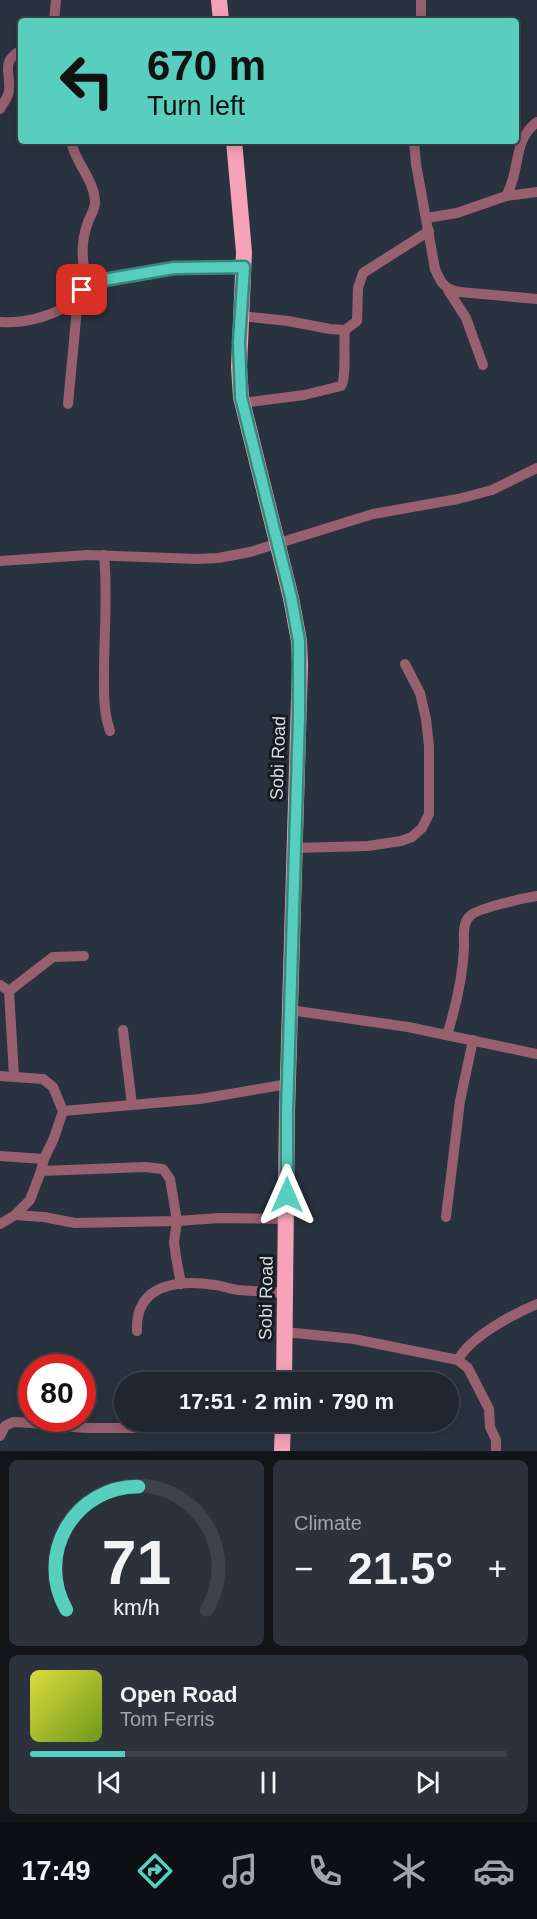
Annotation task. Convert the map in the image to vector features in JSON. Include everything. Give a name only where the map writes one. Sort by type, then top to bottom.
[{"type":"highway","points":[[219,0],[221,18]]},
{"type":"highway","name":"Sobi Road","points":[[234,144],[243,225],[244,267],[239,367],[242,404],[291,597],[299,641],[288,1084],[284,1372]]},
{"type":"highway","points":[[282,1451],[283,1432]]},
{"type":"street","points":[[54,18],[56,0]]},
{"type":"street","points":[[421,18],[422,0]]},
{"type":"street","points":[[0,109],[9,93],[6,67],[8,60],[18,52]]},
{"type":"street","points":[[506,196],[522,138],[527,129],[537,122]]},
{"type":"street","points":[[414,144],[435,269],[442,285],[448,290],[465,318],[483,366]]},
{"type":"street","points":[[72,145],[74,154],[89,179],[95,198],[83,241],[82,258],[89,285]]},
{"type":"street","points":[[427,218],[457,213],[506,196],[537,192]]},
{"type":"street","points":[[241,316],[345,330],[357,321],[358,288],[363,273],[429,231]]},
{"type":"street","points":[[68,404],[78,298],[82,290],[104,280],[174,268],[244,267]]},
{"type":"street","points":[[448,290],[537,299]]},
{"type":"street","points":[[0,322],[20,322],[44,315],[68,307],[78,298]]},
{"type":"street","points":[[242,404],[280,399],[341,386],[345,379],[343,346],[345,330]]},
{"type":"street","points":[[0,561],[104,555],[197,559],[250,552],[373,514],[458,499],[492,490],[537,468]]},
{"type":"street","points":[[104,555],[106,581],[104,715],[110,731]]},
{"type":"street","points":[[295,848],[359,847],[401,841],[412,837],[422,828],[429,814],[430,774],[427,728],[420,693],[405,664]]},
{"type":"street","points":[[447,1035],[457,1000],[466,923],[470,915],[537,896]]},
{"type":"street","points":[[14,1076],[4,988],[53,957],[84,956]]},
{"type":"street","points":[[290,1010],[408,1027],[537,1054]]},
{"type":"street","points":[[123,1030],[132,1105]]},
{"type":"street","points":[[446,1217],[460,1101],[473,1040]]},
{"type":"street","points":[[0,1076],[43,1079],[53,1087],[63,1111],[30,1200],[15,1215],[0,1224]]},
{"type":"street","points":[[63,1111],[200,1099],[288,1084]]},
{"type":"street","points":[[0,1156],[44,1159]]},
{"type":"street","points":[[41,1171],[145,1167],[163,1169],[170,1179],[177,1221],[174,1242],[182,1284]]},
{"type":"street","points":[[15,1215],[44,1217],[75,1223],[220,1218],[286,1219]]},
{"type":"street","points":[[137,1331],[138,1311],[142,1302],[148,1295],[167,1287],[182,1284],[214,1285],[235,1290],[285,1293]]},
{"type":"street","points":[[458,1360],[461,1354],[492,1328],[537,1304]]},
{"type":"street","points":[[285,1332],[354,1339],[458,1360],[468,1368],[489,1409],[491,1431],[496,1440],[496,1451]]},
{"type":"street","points":[[0,1436],[5,1426],[13,1422],[114,1428]]},
{"type":"route","points":[[82,290],[104,280],[144,272],[174,268],[244,267],[239,342],[241,397],[291,597],[299,641],[287,1195]]}]
